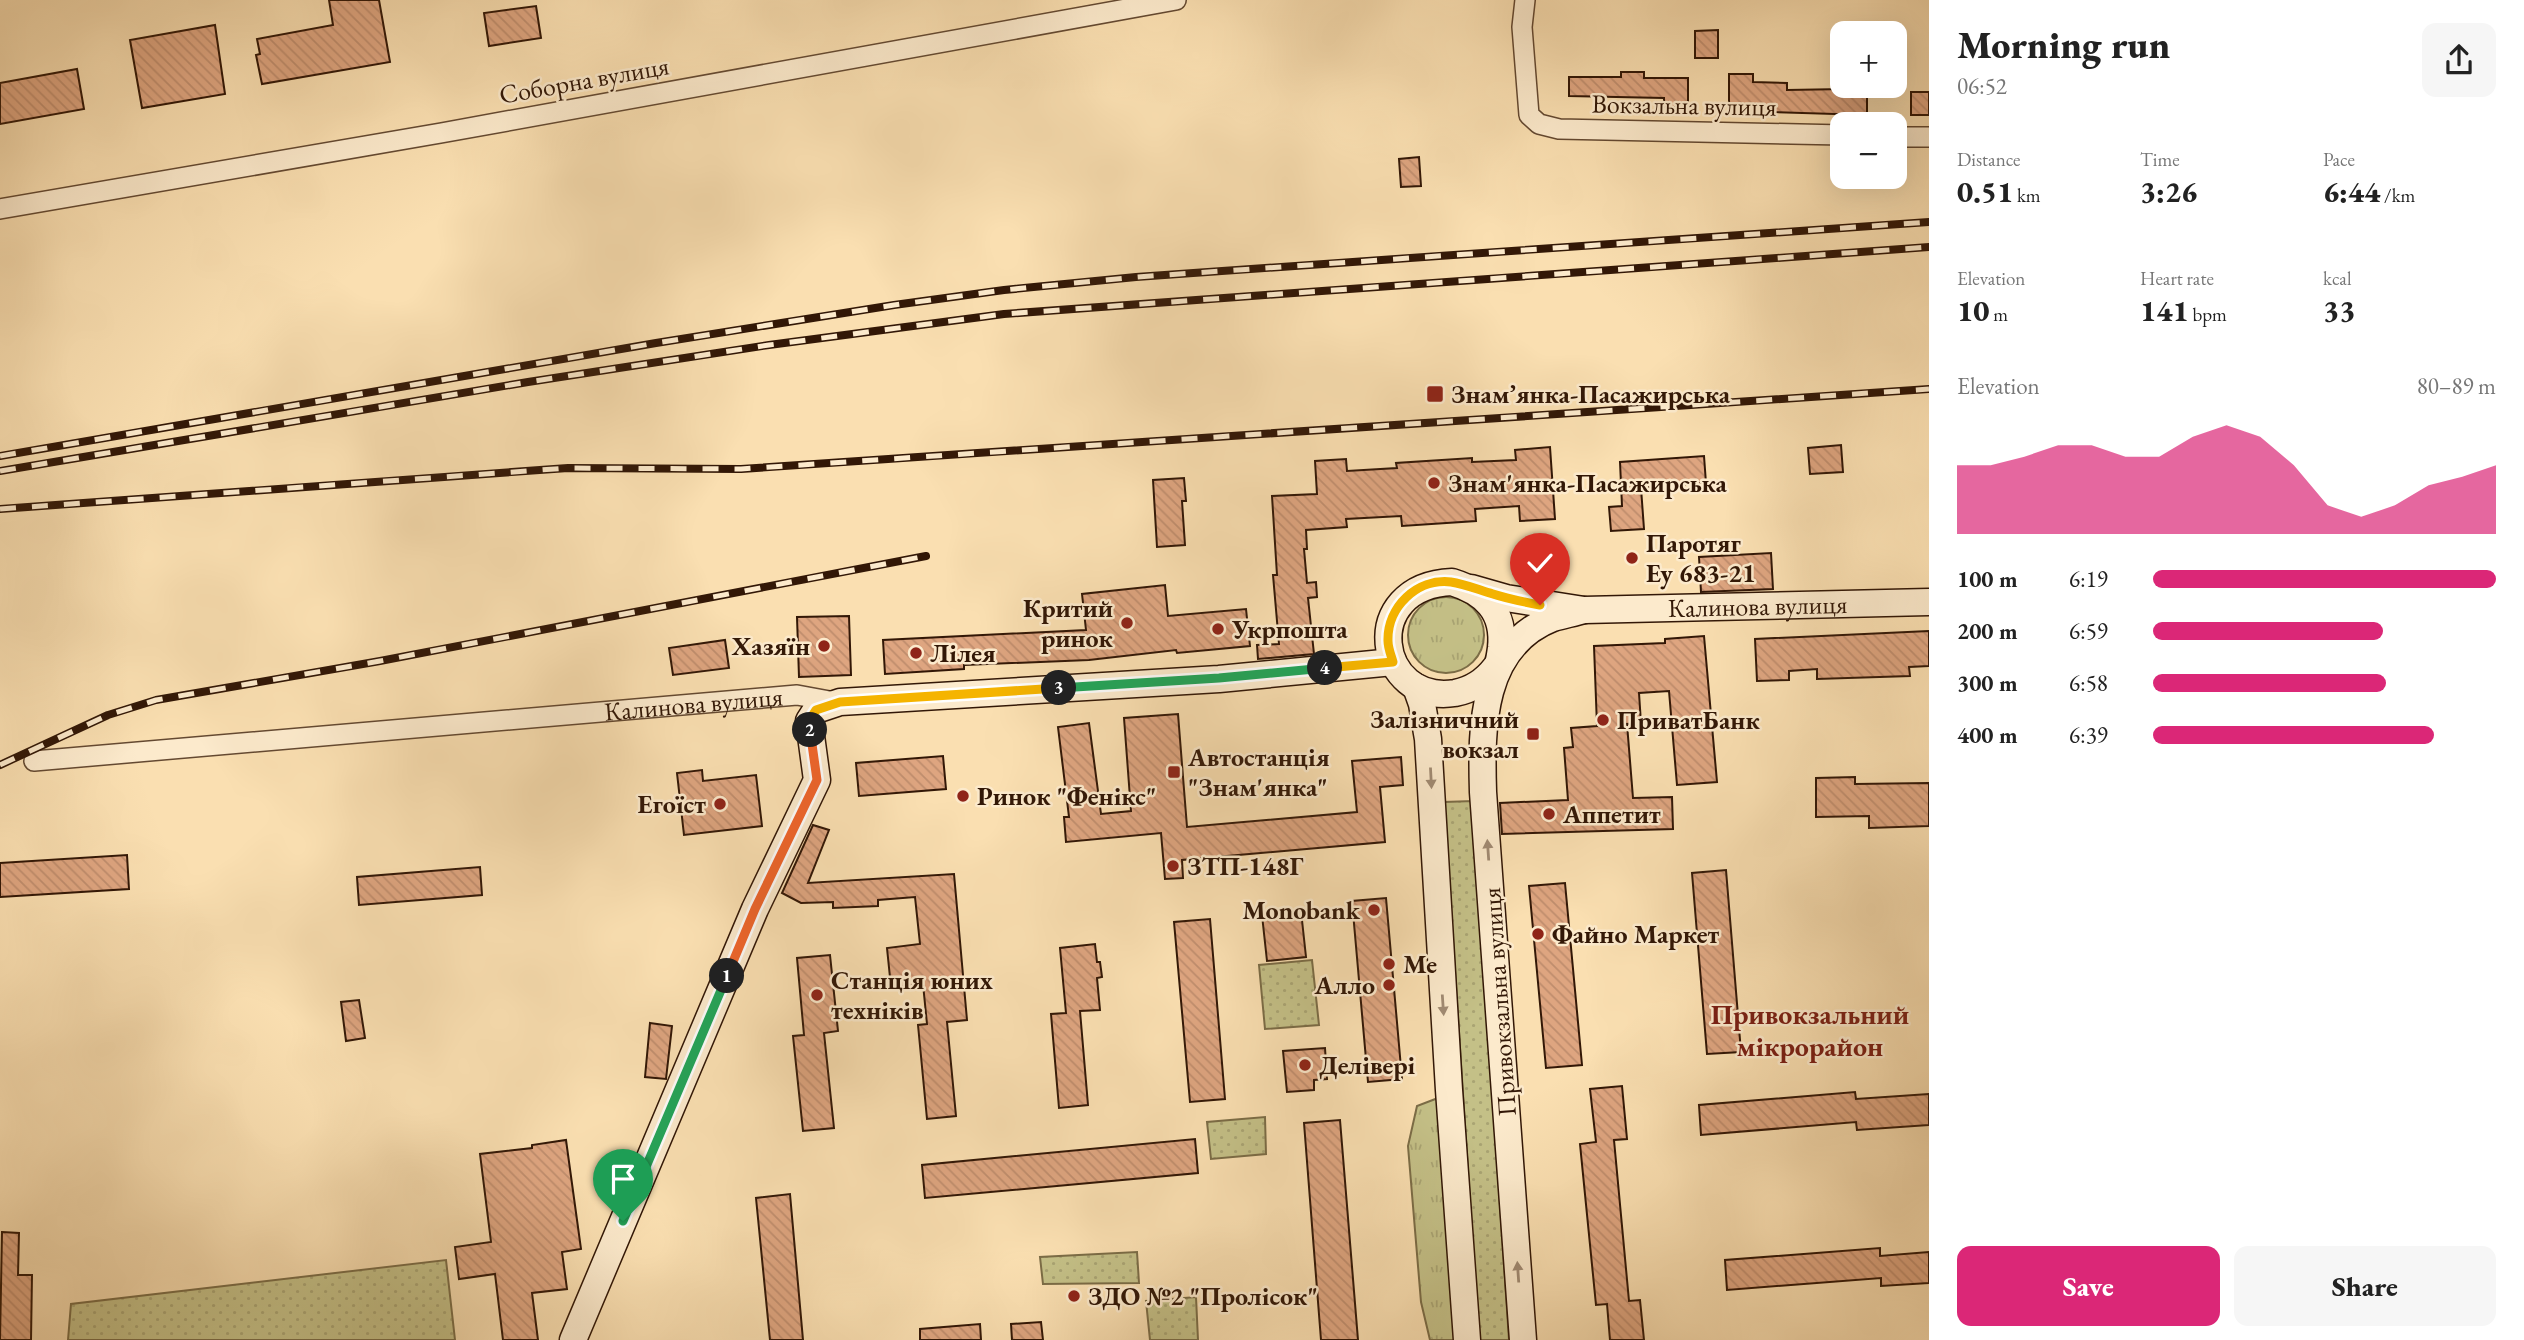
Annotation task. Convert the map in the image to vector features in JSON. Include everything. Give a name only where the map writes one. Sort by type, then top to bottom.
[{"type":"street","name":"Соборна вулиця","points":[[0,209],[441,133],[1176,0]]},
{"type":"street","name":"Вокзальна вулиця","points":[[1525,0],[1522,27],[1529,116],[1539,124],[1559,129],[1830,135]]},
{"type":"street","points":[[1907,136],[1929,137]]},
{"type":"street","points":[[1451,582],[1506,598],[1584,610],[1553,618],[1532,629],[1517,640],[1498,667],[1478,685],[1466,691],[1440,695],[1416,687],[1406,680],[1393,662],[1388,642],[1390,623],[1399,605],[1413,591],[1432,583],[1451,582]]},
{"type":"street","points":[[1471,588],[1490,605],[1501,628],[1498,667]]},
{"type":"street","name":"Калинова вулиця","points":[[1584,610],[1929,602]]},
{"type":"street","name":"Калинова вулиця","points":[[34,761],[797,695],[840,702],[1219,678],[1393,662]]},
{"type":"street","name":"Привокзальна вулиця","points":[[1498,667],[1484,719],[1483,780],[1523,1340]]},
{"type":"street","name":"Привокзальна вулиця","points":[[1416,687],[1428,739],[1467,1340]]},
{"type":"street","points":[[573,1340],[755,909],[817,780],[809,721],[816,710],[840,702]]},
{"type":"green space","points":[[1446,597],[1460,600],[1473,608],[1481,621],[1484,635],[1481,649],[1473,662],[1460,670],[1446,673],[1432,670],[1419,662],[1411,649],[1408,635],[1411,621],[1419,608],[1432,600]]},
{"type":"green space","points":[[1473,801],[1509,1340],[1479,1340],[1444,802]]},
{"type":"green space","points":[[1312,960],[1319,1025],[1265,1029],[1259,965]]},
{"type":"green space","points":[[1438,1098],[1460,1340],[1430,1340],[1421,1302],[1408,1146],[1417,1106]]},
{"type":"green space","points":[[1265,1117],[1266,1154],[1211,1159],[1207,1122]]},
{"type":"green space","points":[[1137,1252],[1139,1283],[1043,1284],[1040,1257]]},
{"type":"green space","points":[[446,1260],[455,1340],[68,1340],[71,1304]]},
{"type":"green space","points":[[1196,1297],[1198,1340],[1150,1340],[1146,1301]]},
{"type":"building","points":[[329,0],[379,0],[390,62],[262,84],[256,55],[260,54],[257,39],[333,25]]},
{"type":"building","points":[[536,6],[541,38],[489,46],[484,13]]},
{"type":"building","points":[[215,25],[225,94],[142,108],[130,40]]},
{"type":"building","points":[[1718,30],[1718,58],[1695,58],[1695,31]]},
{"type":"building","points":[[77,69],[84,109],[0,124],[0,83]]},
{"type":"building","points":[[1621,72],[1644,72],[1644,78],[1688,78],[1688,107],[1664,107],[1664,98],[1569,96],[1569,77],[1621,77]]},
{"type":"building","points":[[1729,74],[1753,74],[1753,82],[1787,83],[1787,90],[1830,89],[1830,98],[1867,98],[1867,112],[1769,112],[1769,106],[1729,106]]},
{"type":"building","points":[[1911,92],[1929,92],[1929,115],[1911,115]]},
{"type":"building","points":[[1419,157],[1421,186],[1401,187],[1399,159]]},
{"type":"building","points":[[1841,445],[1843,472],[1810,474],[1808,448]]},
{"type":"building","name":"Знам'янка-Пасажирська","points":[[1550,447],[1555,519],[1520,521],[1519,506],[1475,509],[1476,521],[1402,526],[1401,516],[1346,519],[1347,527],[1306,530],[1307,549],[1304,549],[1307,583],[1316,582],[1317,597],[1308,598],[1314,654],[1258,659],[1257,645],[1279,644],[1273,575],[1277,575],[1272,496],[1317,494],[1315,461],[1346,459],[1347,471],[1397,468],[1396,463],[1472,458],[1472,462],[1516,460],[1515,450]]},
{"type":"building","points":[[1704,456],[1706,483],[1641,488],[1644,529],[1611,531],[1609,507],[1622,506],[1620,462]]},
{"type":"building","points":[[1184,478],[1186,501],[1182,501],[1185,545],[1157,547],[1153,480]]},
{"type":"building","points":[[1771,553],[1773,589],[1701,592],[1699,557]]},
{"type":"building","points":[[1165,585],[1168,616],[1246,609],[1250,646],[1177,653],[1176,650],[1089,660],[964,665],[964,669],[885,674],[883,640],[1086,630],[1082,594]]},
{"type":"building","name":"Хазяїн","points":[[849,616],[851,675],[799,677],[797,617]]},
{"type":"building","points":[[1929,631],[1929,666],[1909,667],[1910,676],[1817,679],[1817,669],[1789,671],[1789,680],[1757,681],[1755,639]]},
{"type":"building","points":[[1704,636],[1717,782],[1677,785],[1669,691],[1639,693],[1641,723],[1627,724],[1633,798],[1672,797],[1673,829],[1502,834],[1500,803],[1568,800],[1564,748],[1573,747],[1571,728],[1597,726],[1594,646],[1665,643],[1665,639]]},
{"type":"building","points":[[725,640],[729,668],[673,675],[669,648]]},
{"type":"building","points":[[1178,714],[1187,827],[1357,812],[1352,761],[1401,757],[1403,785],[1380,787],[1385,842],[1182,860],[1183,878],[1165,879],[1161,833],[1066,842],[1064,817],[1069,817],[1058,727],[1089,723],[1101,814],[1131,811],[1124,718]]},
{"type":"building","points":[[943,756],[946,789],[859,796],[856,763]]},
{"type":"building","name":"Егоїст","points":[[702,770],[703,781],[756,775],[762,826],[684,835],[677,773]]},
{"type":"building","points":[[1855,777],[1855,784],[1929,783],[1929,826],[1869,828],[1869,816],[1816,817],[1816,778]]},
{"type":"building","points":[[813,825],[829,830],[808,883],[954,874],[967,1020],[947,1022],[956,1116],[927,1119],[918,1025],[927,1024],[923,984],[891,987],[887,948],[920,944],[915,897],[878,900],[878,906],[833,908],[833,902],[801,903],[782,893]]},
{"type":"building","points":[[127,855],[129,889],[0,897],[0,863]]},
{"type":"building","points":[[480,867],[482,895],[359,905],[357,877]]},
{"type":"building","points":[[1726,870],[1741,1052],[1707,1054],[1692,873]]},
{"type":"building","points":[[1565,883],[1582,1065],[1546,1068],[1529,886]]},
{"type":"building","points":[[1386,898],[1402,1079],[1368,1082],[1352,901]]},
{"type":"building","points":[[1301,911],[1306,957],[1267,961],[1262,915]]},
{"type":"building","points":[[1210,919],[1225,1099],[1190,1102],[1174,922]]},
{"type":"building","points":[[1095,944],[1102,977],[1097,978],[1100,1010],[1080,1011],[1088,1105],[1059,1108],[1051,1014],[1066,1013],[1060,948]]},
{"type":"building","points":[[830,955],[838,1031],[824,1033],[834,1128],[803,1131],[793,1036],[804,1035],[797,958]]},
{"type":"building","points":[[359,1000],[365,1038],[346,1041],[341,1002]]},
{"type":"building","points":[[650,1023],[672,1026],[666,1079],[645,1077]]},
{"type":"building","name":"Делівері","points":[[1325,1048],[1327,1079],[1314,1080],[1314,1090],[1287,1092],[1283,1051]]},
{"type":"building","points":[[1622,1086],[1627,1139],[1614,1140],[1629,1301],[1640,1300],[1644,1340],[1610,1340],[1607,1304],[1596,1305],[1580,1144],[1596,1142],[1590,1089]]},
{"type":"building","points":[[1855,1092],[1856,1099],[1929,1094],[1929,1125],[1857,1130],[1856,1122],[1701,1135],[1699,1105]]},
{"type":"building","points":[[1340,1120],[1358,1340],[1321,1340],[1304,1123]]},
{"type":"building","points":[[1195,1139],[1198,1173],[925,1198],[922,1165]]},
{"type":"building","points":[[566,1140],[581,1249],[562,1252],[567,1289],[532,1293],[538,1340],[503,1340],[495,1274],[459,1279],[455,1247],[491,1242],[480,1154],[532,1148],[532,1145]]},
{"type":"building","points":[[790,1194],[803,1340],[770,1340],[756,1198]]},
{"type":"building","points":[[2,1232],[19,1233],[18,1275],[32,1275],[31,1340],[0,1340]]},
{"type":"building","points":[[1880,1248],[1880,1256],[1929,1252],[1929,1283],[1881,1286],[1881,1278],[1727,1290],[1725,1260]]},
{"type":"building","points":[[1041,1322],[1043,1340],[1012,1340],[1011,1324]]},
{"type":"building","points":[[980,1324],[981,1340],[920,1340],[920,1329]]},
{"type":"railway","points":[[0,456],[656,343],[1004,290],[1136,277],[1929,222]]},
{"type":"railway","points":[[0,471],[528,382],[769,345],[1004,314],[1929,247]]},
{"type":"railway","points":[[0,509],[568,468],[741,469],[1929,389]]},
{"type":"railway","points":[[0,765],[108,715],[156,700],[380,661],[926,556]]},
{"type":"place","name":"Знам’янка-Пасажирська","points":[[1435,394]]},
{"type":"place","name":"Знам'янка-Пасажирська","points":[[1434,483]]},
{"type":"place","name":"Паротяг Еу 683-21","points":[[1632,558]]},
{"type":"place","name":"Критий ринок","points":[[1127,623]]},
{"type":"place","name":"Укрпошта","points":[[1218,629]]},
{"type":"place","name":"Хазяїн","points":[[824,646]]},
{"type":"place","name":"Лілея","points":[[916,653]]},
{"type":"place","name":"ПриватБанк","points":[[1603,720]]},
{"type":"place","name":"Залізничний вокзал","points":[[1533,734]]},
{"type":"place","name":"Автостанція \"Знам'янка\"","points":[[1174,772]]},
{"type":"place","name":"Ринок \"Фенікс\"","points":[[963,796]]},
{"type":"place","name":"Егоїст","points":[[720,804]]},
{"type":"place","name":"Аппетит","points":[[1549,814]]},
{"type":"place","name":"ЗТП-148Г","points":[[1173,866]]},
{"type":"place","name":"Monobank","points":[[1374,910]]},
{"type":"place","name":"Файно Маркет","points":[[1538,934]]},
{"type":"place","name":"Me","points":[[1389,964]]},
{"type":"place","name":"Алло","points":[[1389,985]]},
{"type":"place","name":"Станція юних техніків","points":[[817,995]]},
{"type":"place","name":"Делівері","points":[[1305,1065]]},
{"type":"place","name":"ЗДО №2 \"Пролісок\"","points":[[1074,1296]]},
{"type":"district","name":"Привокзальний мікрорайон","points":[[1810,1030]]},
{"type":"route","points":[[623,1221],[755,909],[817,780],[809,721],[816,710],[840,702],[1219,678],[1393,662],[1388,642],[1390,623],[1399,605],[1413,591],[1432,583],[1451,582],[1540,605]]}]
